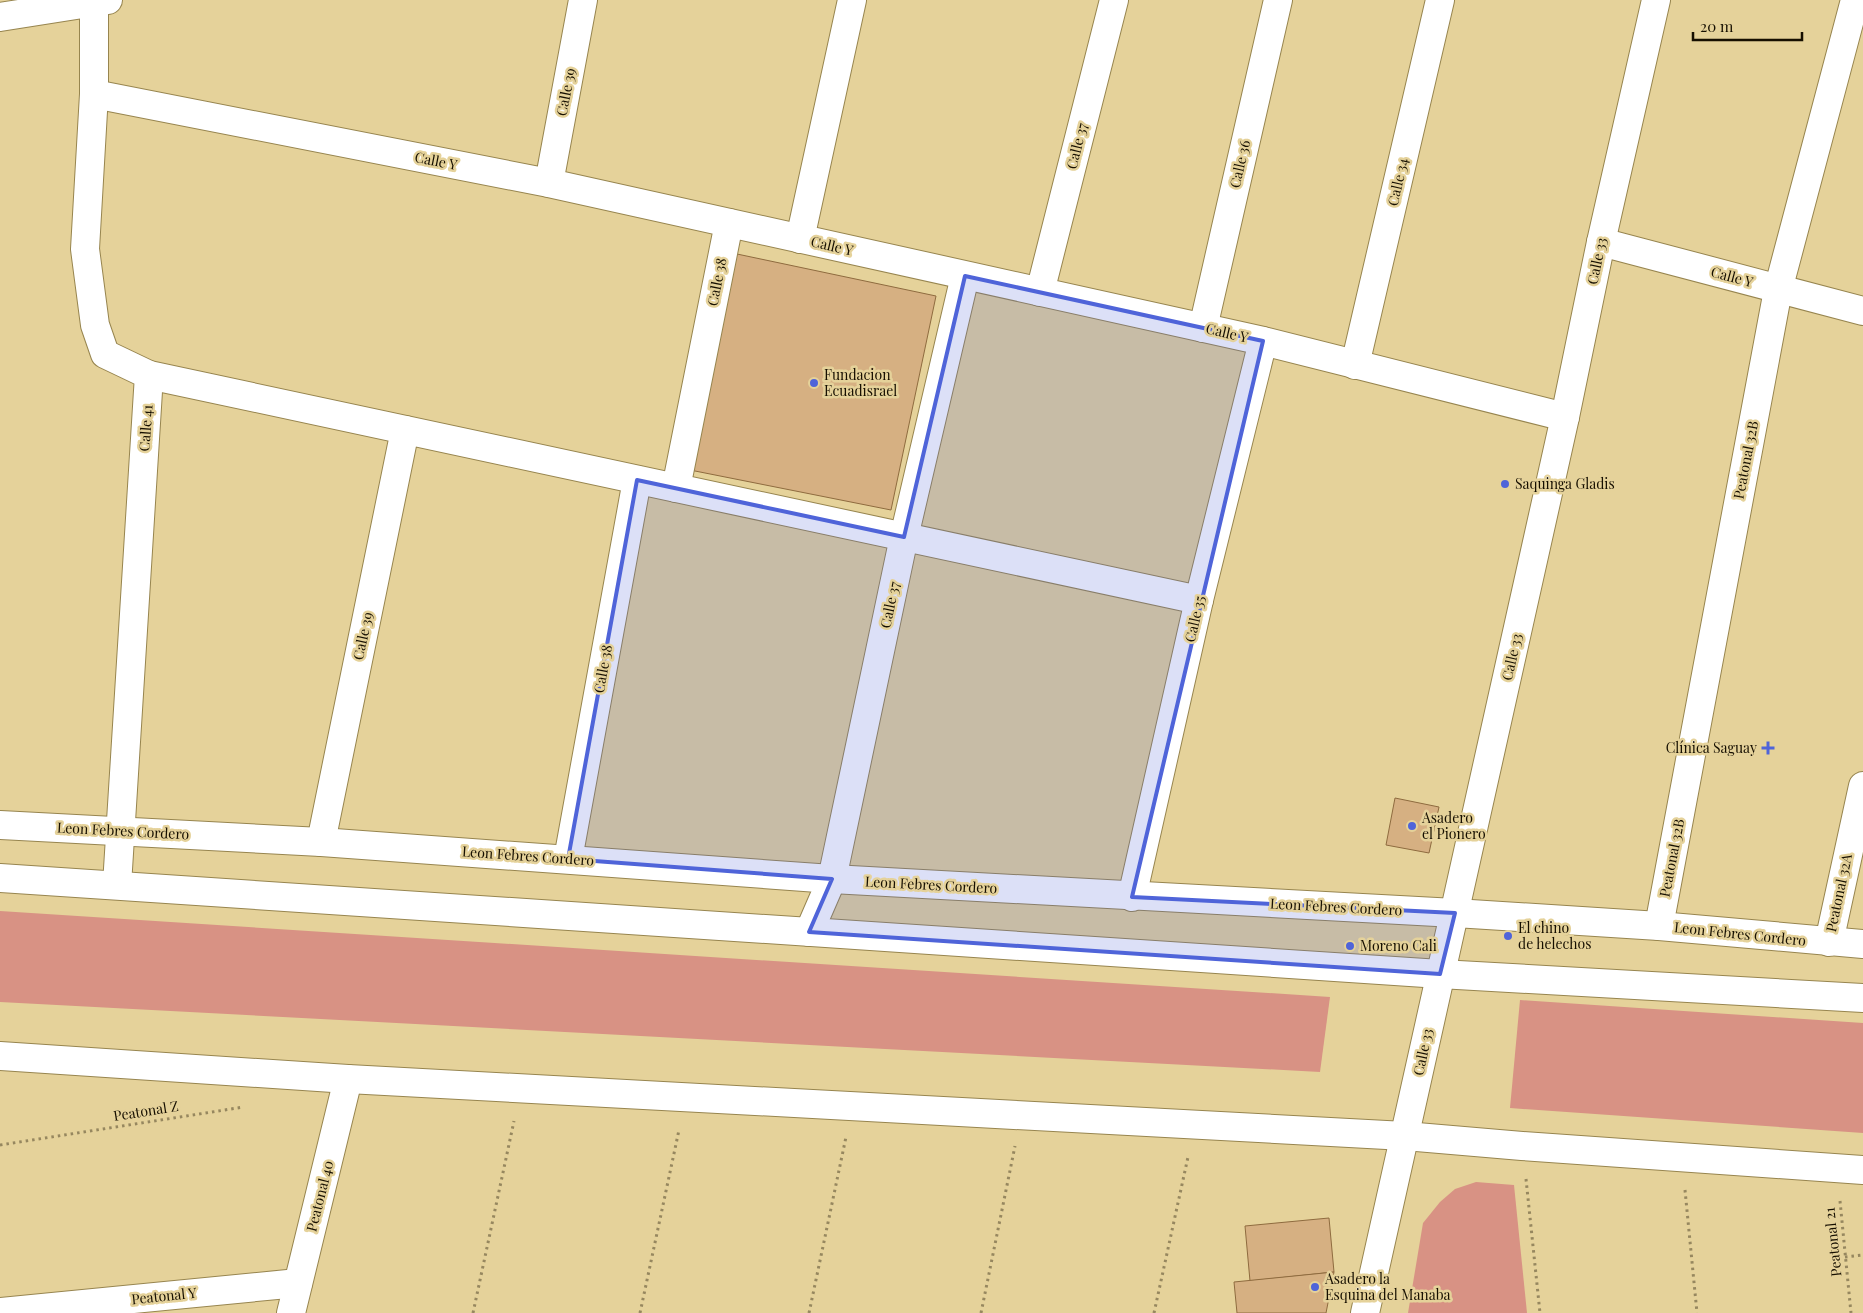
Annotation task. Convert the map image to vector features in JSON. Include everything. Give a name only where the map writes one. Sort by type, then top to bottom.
[{"type":"street","name":"Calle 39","points":[[549,183],[583,0]]},
{"type":"street","points":[[800,239],[852,0]]},
{"type":"street","name":"Calle 37","points":[[1040,292],[1114,0]]},
{"type":"street","name":"Calle 36","points":[[1203,328],[1278,0]]},
{"type":"street","name":"Calle 34","points":[[1355,365],[1440,0]]},
{"type":"street","name":"Calle 33","points":[[1365,1313],[1656,0]]},
{"type":"street","name":"Peatonal 32B","points":[[1659,926],[1778,290],[1855,0]]},
{"type":"street","points":[[0,17],[101,1],[85,249],[95,325],[105,354],[149,375],[1199,600]]},
{"type":"street","name":"Calle Y","points":[[94,94],[549,183],[1263,341],[1565,417]]},
{"type":"street","name":"Calle 38","points":[[676,488],[729,223]]},
{"type":"street","name":"Calle Y","points":[[1601,242],[1863,311]]},
{"type":"street","name":"Calle 37","points":[[809,932],[832,879],[904,537],[965,276]]},
{"type":"street","name":"Calle 35","points":[[1132,897],[1199,600],[1263,341]]},
{"type":"street","name":"Calle 41","points":[[117,885],[149,375]]},
{"type":"street","name":"Calle 39","points":[[321,842],[405,430]]},
{"type":"street","name":"Calle 38","points":[[568,859],[637,480]]},
{"type":"street","name":"Peatonal 32A","points":[[1829,942],[1863,786]]},
{"type":"street","name":"Leon Febres Cordero","points":[[0,824],[321,842],[832,879],[1659,926],[1863,944]]},
{"type":"street","points":[[0,878],[1440,974],[1863,998]]},
{"type":"street","points":[[0,1056],[521,1089],[1405,1136],[1850,1169]]},
{"type":"street","name":"Peatonal 40","points":[[291,1313],[348,1079]]},
{"type":"street","name":"Peatonal Y","points":[[0,1312],[298,1283]]},
{"type":"path","points":[[473,1313],[521,1089]]},
{"type":"path","points":[[640,1313],[686,1098]]},
{"type":"path","name":"Peatonal Z","points":[[0,1145],[246,1106]]},
{"type":"path","points":[[809,1313],[852,1107]]},
{"type":"path","points":[[981,1313],[1021,1116]]},
{"type":"path","points":[[1154,1313],[1195,1126]]},
{"type":"path","points":[[1522,1146],[1540,1313]]},
{"type":"path","points":[[1682,1157],[1697,1313]]},
{"type":"path","name":"Peatonal 21","points":[[1850,1169],[1845,1257],[1851,1313]]},
{"type":"path","points":[[1845,1257],[1863,1256]]},
{"type":"highlighted area","points":[[965,276],[1263,341],[1132,897],[1455,913],[1440,974],[809,932],[832,879],[568,859],[637,480],[904,537]]},
{"type":"shaded area","points":[[0,911],[1330,997],[1320,1072],[0,1002]]},
{"type":"shaded area","points":[[1520,1000],[1863,1023],[1863,1133],[1510,1108]]},
{"type":"shaded area","points":[[1476,1182],[1514,1185],[1527,1313],[1408,1313],[1423,1223],[1440,1202],[1455,1189]]},
{"type":"building","name":"Fundacion Ecuadisrael","points":[[737,254],[936,296],[891,510],[690,470]]},
{"type":"building","name":"Asadero el Pionero","points":[[1395,798],[1439,807],[1429,853],[1386,845]]},
{"type":"building","points":[[1329,1218],[1334,1272],[1250,1281],[1245,1226]]},
{"type":"building","points":[[1334,1272],[1326,1313],[1237,1313],[1234,1282]]},
{"type":"place","name":"Fundacion Ecuadisrael","points":[[814,383]]},
{"type":"place","name":"Saquinga Gladis","points":[[1505,484]]},
{"type":"place","name":"Clínica Saguay","points":[[1768,748]]},
{"type":"place","name":"Asadero el Pionero","points":[[1412,826]]},
{"type":"place","name":"El chino de helechos","points":[[1508,936]]},
{"type":"place","name":"Moreno Cali","points":[[1350,946]]},
{"type":"place","name":"Asadero la Esquina del Manaba","points":[[1315,1287]]}]
